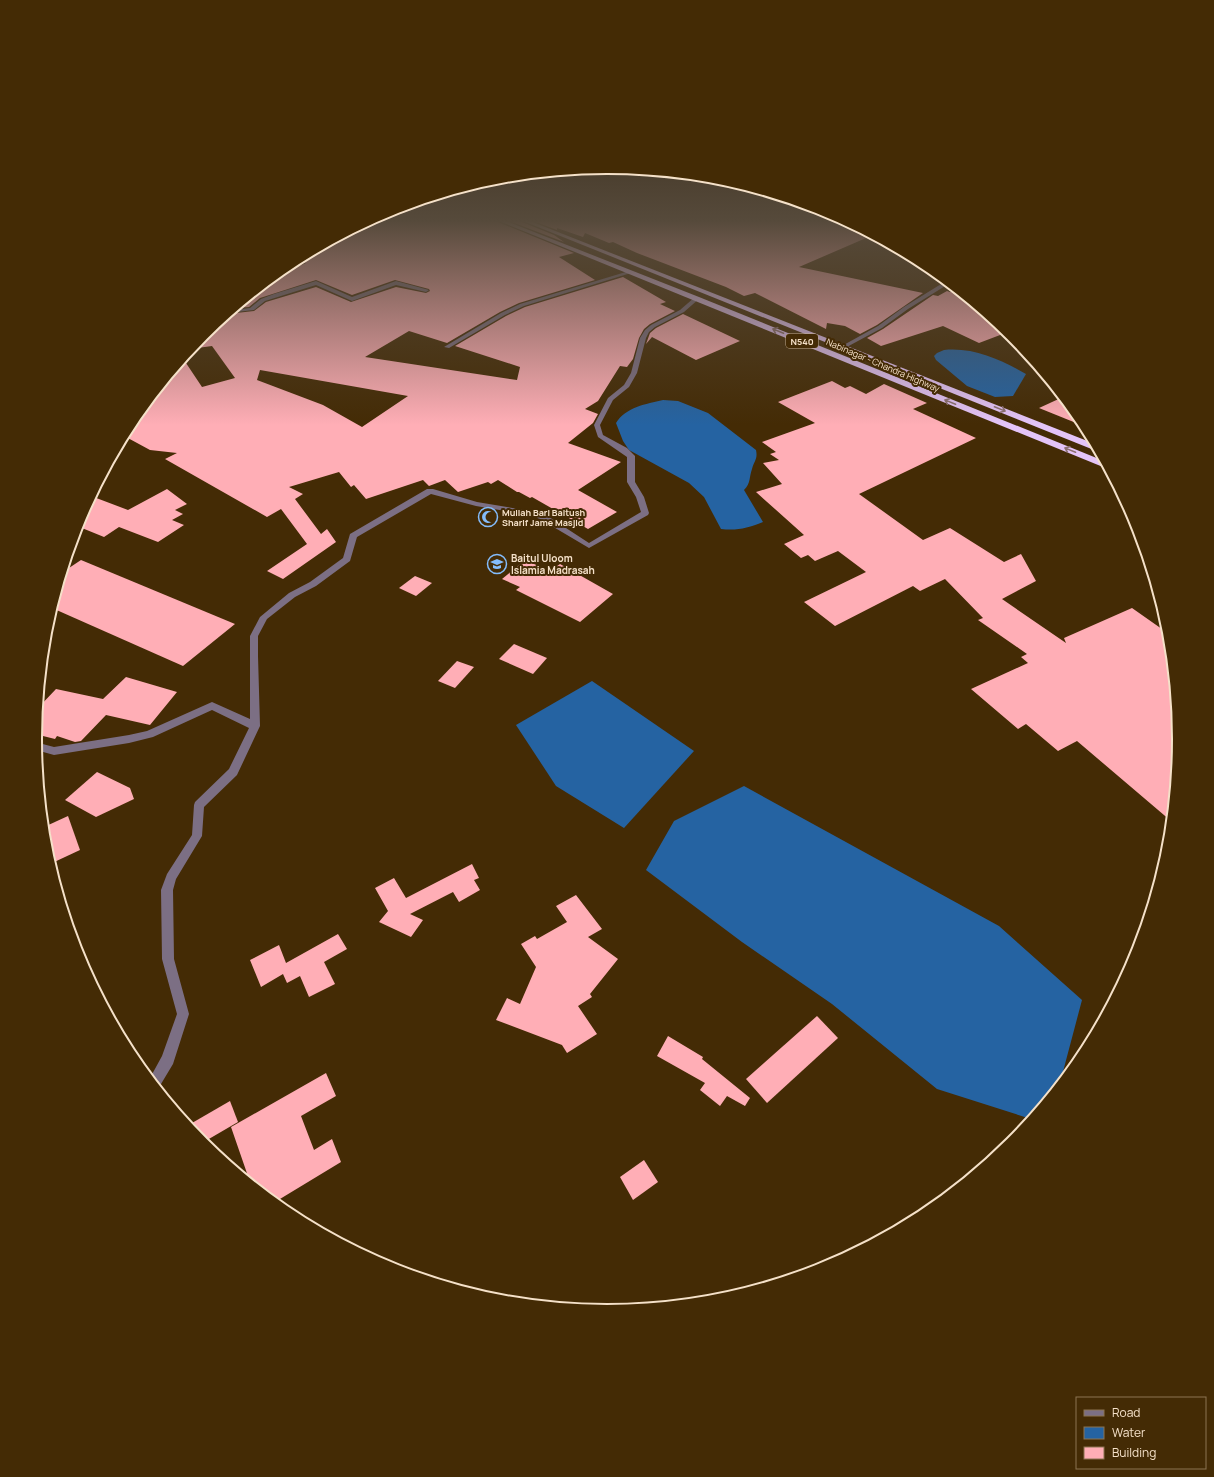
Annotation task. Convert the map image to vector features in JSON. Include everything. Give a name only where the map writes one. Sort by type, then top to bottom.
[{"type":"highway","name":"Nabinagar - Chandra Highway","points":[[671,288],[1099,462]]},
{"type":"highway","name":"Nabinagar - Chandra Highway","points":[[694,288],[1089,445]]},
{"type":"street","points":[[238,311],[252,309],[258,306],[262,300],[300,288]]},
{"type":"street","points":[[327,288],[352,299],[382,288]]},
{"type":"street","points":[[417,288],[426,290]]},
{"type":"street","points":[[447,347],[503,314],[522,305],[578,288]]},
{"type":"street","points":[[843,347],[880,326],[938,288]]},
{"type":"street","points":[[157,1079],[168,1059],[183,1014],[168,959],[167,890],[171,877],[197,836],[199,805],[233,772],[255,726],[253,656],[254,636],[264,617],[292,595],[313,584],[347,559],[353,536],[430,491],[476,504],[530,513],[543,518],[589,546],[645,513],[640,497],[630,482],[631,456],[624,450],[600,436],[597,425],[610,399],[627,386],[634,373],[644,338],[648,331],[653,326],[682,312],[697,298]]},
{"type":"street","points":[[42,748],[54,751],[130,739],[149,734],[212,706],[255,726]]},
{"type":"water","points":[[944,350],[977,353],[997,359],[1026,374],[1013,396],[995,397],[967,386],[936,360],[934,356]]},
{"type":"water","points":[[663,400],[678,401],[708,413],[756,450],[756,458],[749,482],[744,490],[763,522],[732,530],[721,529],[704,497],[689,483],[629,450],[623,441],[616,423],[625,413],[637,407]]},
{"type":"water","points":[[592,681],[694,751],[624,828],[556,786],[516,725]]},
{"type":"water","points":[[744,786],[999,926],[1082,1000],[1063,1071],[1026,1117],[937,1089],[832,1004],[742,942],[646,870],[674,821]]},
{"type":"building","points":[[266,288],[291,288],[260,298],[249,307],[242,307]]},
{"type":"building","points":[[313,288],[318,288],[351,302],[393,288],[426,293],[430,291],[425,288],[569,288],[519,303],[500,312],[447,343],[409,331],[365,357],[517,380],[520,367],[455,346],[506,316],[525,307],[587,288],[642,288],[666,302],[660,304],[675,311],[650,324],[644,329],[639,338],[633,359],[627,367],[620,366],[598,401],[585,409],[598,414],[593,423],[568,443],[621,462],[578,490],[617,512],[588,529],[532,497],[530,498],[517,492],[498,480],[491,484],[488,482],[458,492],[445,480],[429,486],[423,480],[366,499],[354,485],[351,487],[339,472],[289,487],[303,494],[295,499],[321,534],[327,529],[336,542],[283,579],[267,571],[307,544],[281,509],[267,517],[165,459],[177,453],[150,450],[129,438],[159,395],[185,363],[202,387],[235,378],[212,346],[199,348],[235,313],[254,311],[266,302]],"holes":[[[260,370],[408,396],[362,427],[323,405],[257,380]]]},
{"type":"building","points":[[335,288],[372,288],[352,295]]},
{"type":"building","points":[[728,288],[899,288],[923,293],[877,325],[860,334],[845,326],[827,323],[826,329],[755,293],[744,296]]},
{"type":"building","points":[[947,291],[952,291],[1002,334],[979,343],[943,326],[881,346],[867,338],[933,295],[938,296]]},
{"type":"building","points":[[683,314],[740,341],[696,360],[652,337],[646,344],[650,333],[656,328]]},
{"type":"building","points":[[832,381],[845,388],[850,386],[866,394],[884,384],[927,403],[913,409],[976,438],[859,494],[923,540],[950,528],[1004,562],[1021,554],[1036,581],[1002,599],[1066,643],[1064,638],[1132,608],[1161,628],[1171,702],[1172,738],[1171,775],[1166,817],[1077,741],[1058,751],[1026,724],[1018,729],[971,689],[1028,663],[1021,657],[1027,654],[978,620],[983,618],[945,579],[920,591],[913,586],[835,626],[804,602],[866,572],[838,551],[815,561],[808,555],[801,558],[784,544],[804,535],[756,492],[782,484],[763,463],[779,460],[770,454],[776,452],[762,442],[815,423],[778,402]]},
{"type":"building","points":[[1058,399],[1075,423],[1039,408]]},
{"type":"building","points":[[167,489],[187,504],[175,510],[183,514],[172,520],[184,525],[158,542],[119,527],[104,537],[83,528],[96,498],[128,510]]},
{"type":"building","points":[[81,560],[235,624],[183,666],[57,610],[68,568]]},
{"type":"building","points":[[525,560],[550,571],[560,564],[613,594],[580,622],[516,590],[520,587],[502,579]]},
{"type":"building","points":[[415,576],[432,583],[416,596],[399,588]]},
{"type":"building","points":[[514,644],[547,658],[533,674],[499,659]]},
{"type":"building","points":[[457,661],[474,667],[455,688],[438,681]]},
{"type":"building","points":[[126,677],[177,692],[150,725],[106,715],[81,741],[75,742],[57,736],[55,739],[42,736],[43,703],[56,689],[103,699]]},
{"type":"building","points":[[97,772],[130,788],[134,799],[96,817],[65,800]]},
{"type":"building","points":[[68,816],[80,850],[56,861],[49,825]]},
{"type":"building","points":[[472,864],[479,878],[474,880],[480,890],[459,902],[453,892],[410,914],[423,920],[411,937],[379,922],[388,911],[375,888],[394,878],[406,898]]},
{"type":"building","points":[[576,895],[602,929],[588,937],[618,959],[590,994],[592,997],[578,1006],[597,1034],[567,1053],[562,1045],[496,1020],[507,998],[520,1004],[536,967],[521,944],[535,936],[537,939],[567,922],[556,906]]},
{"type":"building","points":[[338,934],[347,949],[324,962],[335,984],[309,997],[300,976],[287,983],[283,974],[261,987],[250,960],[279,945],[286,963]]},
{"type":"building","points":[[817,1016],[838,1038],[767,1103],[746,1079]]},
{"type":"building","points":[[668,1036],[703,1057],[702,1059],[750,1098],[745,1106],[727,1096],[720,1106],[700,1090],[705,1083],[657,1056]]},
{"type":"building","points":[[326,1073],[336,1096],[301,1116],[314,1150],[332,1139],[341,1162],[280,1199],[247,1174],[231,1127]]},
{"type":"building","points":[[230,1101],[238,1122],[208,1139],[193,1123]]},
{"type":"building","points":[[644,1160],[658,1182],[633,1200],[620,1177]]},
{"type":"place","name":"Mullah Bari Baitush Sharif Jame Masjid","points":[[488,517]]},
{"type":"place","name":"Baitul Uloom Islamia Madrasah","points":[[497,564]]}]
